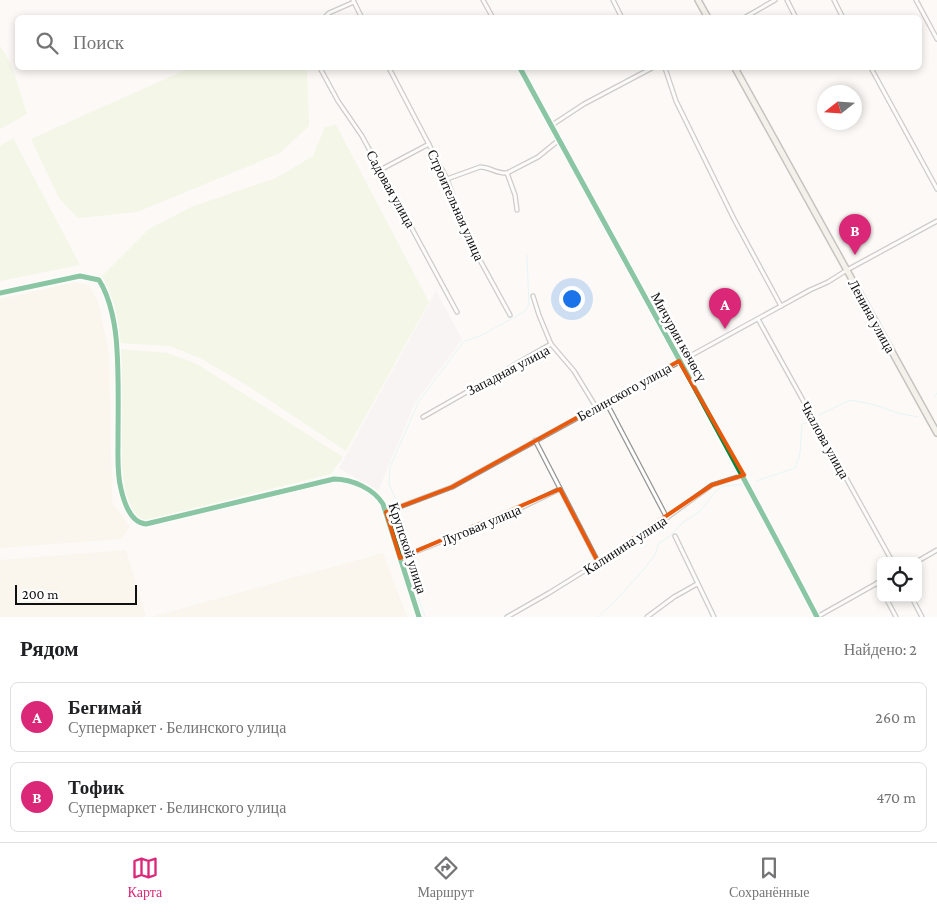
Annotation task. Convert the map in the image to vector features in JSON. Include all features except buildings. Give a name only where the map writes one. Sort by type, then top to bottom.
[{"type":"main road","points":[[698,0],[706,15]]},
{"type":"main road","name":"Ленина улица","points":[[736,70],[937,433]]},
{"type":"street","points":[[483,0],[491,15]]},
{"type":"street","points":[[613,0],[620,15]]},
{"type":"street","points":[[749,15],[775,0]]},
{"type":"street","points":[[787,0],[794,15]]},
{"type":"street","points":[[834,0],[842,15]]},
{"type":"street","points":[[916,0],[937,40]]},
{"type":"street","points":[[327,15],[354,1],[361,15]]},
{"type":"street","name":"Садовая улица","points":[[321,70],[338,101],[362,136],[457,312]]},
{"type":"street","name":"Строительная улица","points":[[390,70],[447,179],[464,227],[475,251],[510,315]]},
{"type":"street","name":"Мичурин көчөсү","points":[[521,70],[679,361],[744,476],[817,617]]},
{"type":"street","points":[[552,125],[584,104],[645,70]]},
{"type":"street","points":[[666,70],[676,102],[734,219],[781,306]]},
{"type":"street","points":[[872,70],[937,189]]},
{"type":"street","points":[[447,179],[480,167],[502,174],[506,173],[538,157],[559,140]]},
{"type":"street","points":[[380,170],[429,144]]},
{"type":"street","points":[[506,173],[515,196],[516,210]]},
{"type":"street","name":"Белинского улица","points":[[386,512],[452,487],[937,221]]},
{"type":"street","name":"Крупской улица","points":[[0,293],[80,276],[93,277],[99,280],[104,288],[114,327],[117,349],[119,477],[127,507],[141,524],[318,483],[343,479],[375,494],[383,504],[419,617]]},
{"type":"street","points":[[533,296],[551,344]]},
{"type":"street","name":"Чкалова улица","points":[[758,318],[890,557]]},
{"type":"street","name":"Западная улица","points":[[423,417],[551,344],[574,371],[596,407]]},
{"type":"street","points":[[606,402],[667,518]]},
{"type":"street","points":[[535,440],[598,562]]},
{"type":"street","name":"Калинина улица","points":[[507,617],[647,532],[712,485],[744,476]]},
{"type":"street","name":"Луговая улица","points":[[400,558],[498,520],[560,489]]},
{"type":"street","points":[[675,536],[714,617]]},
{"type":"street","points":[[922,559],[937,550]]},
{"type":"street","points":[[817,617],[877,583]]},
{"type":"street","points":[[647,617],[674,597],[697,584]]},
{"type":"street","points":[[888,602],[896,617]]},
{"type":"street","points":[[914,602],[922,617]]},
{"type":"highlighted area","points":[[679,361],[744,475],[712,485],[598,562],[560,489],[400,558],[386,512],[452,487]]},
{"type":"shaded area","points":[[76,282],[89,286],[98,301],[109,353],[112,502],[130,527],[121,539],[0,548],[0,299]]},
{"type":"shaded area","points":[[436,291],[462,339],[415,403],[378,491],[339,468]]},
{"type":"shaded area","points":[[126,550],[146,617],[0,617],[0,560]]},
{"type":"shaded area","points":[[383,553],[407,617],[151,617]]},
{"type":"green space","points":[[0,46],[11,64],[27,114],[0,129]]},
{"type":"green space","points":[[186,70],[307,70],[309,126],[280,153],[137,212],[78,218],[59,198],[31,139]]},
{"type":"green space","points":[[336,125],[429,302],[346,451],[248,386],[202,359],[170,346],[120,343],[102,276],[149,229],[191,207],[276,178],[313,156],[325,127]]},
{"type":"green space","points":[[13,138],[80,265],[0,281],[0,146]]},
{"type":"green space","points":[[121,349],[167,353],[197,364],[343,457],[331,474],[144,521],[133,512],[130,506],[121,471]]},
{"type":"waterway","points":[[397,502],[389,484],[390,467],[419,401],[464,341],[480,336],[524,312],[529,305],[527,255]]},
{"type":"waterway","points":[[819,415],[850,400],[918,417]]},
{"type":"waterway","points":[[756,481],[795,468],[800,454],[802,424],[809,422]]},
{"type":"waterway","points":[[598,617],[640,574],[655,555],[659,543],[670,536],[682,523],[699,512],[717,490],[724,486],[744,484]]},
{"type":"waterway","points":[[400,512],[407,552]]},
{"type":"waterway","points":[[409,559],[425,617]]},
{"type":"cycle path","points":[[521,70],[707,410],[817,617]]},
{"type":"cycle path","points":[[0,293],[80,276],[99,280],[110,305],[116,341],[118,466],[120,483],[126,506],[136,520],[146,524],[334,479],[355,483],[368,489],[383,504],[419,617]]},
{"type":"place","name":"Тофик","points":[[855,255]]},
{"type":"place","name":"Бегимай","points":[[725,329]]}]
